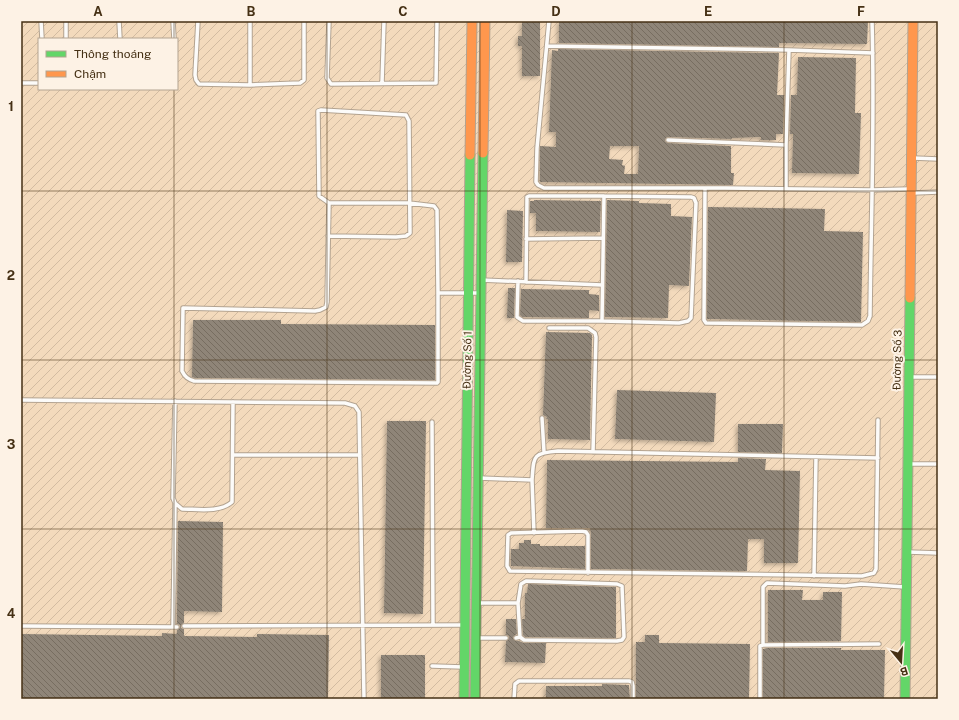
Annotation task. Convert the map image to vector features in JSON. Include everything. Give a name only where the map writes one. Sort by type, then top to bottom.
[{"type":"street","name":"Đường Số 1","points":[[464,699],[472,21]]},
{"type":"street","name":"Đường Số 1","points":[[475,699],[485,21]]},
{"type":"street","name":"Đường Số 3","points":[[905,699],[913,21]]},
{"type":"lane","points":[[41,21],[42,38]]},
{"type":"lane","points":[[66,21],[66,38]]},
{"type":"lane","points":[[119,21],[120,38]]},
{"type":"lane","points":[[173,21],[174,38]]},
{"type":"lane","points":[[198,21],[195,75],[199,84],[250,85],[300,83],[304,80],[304,21]]},
{"type":"lane","points":[[250,21],[250,85]]},
{"type":"lane","points":[[330,21],[327,78],[331,84],[436,83],[437,21]]},
{"type":"lane","points":[[382,83],[384,21]]},
{"type":"lane","points":[[549,21],[537,148],[536,182],[544,188],[786,188],[938,192]]},
{"type":"lane","points":[[705,188],[704,320],[706,323],[862,325],[868,320],[870,316],[872,190],[872,21]]},
{"type":"lane","points":[[547,46],[873,53]]},
{"type":"lane","points":[[786,188],[789,50]]},
{"type":"lane","points":[[21,83],[38,83]]},
{"type":"lane","points":[[328,236],[396,237],[406,236],[410,233],[409,203],[409,121],[406,115],[318,111],[318,196],[329,203],[409,203],[434,206],[437,210],[437,383],[194,381],[185,376],[182,371],[183,308],[320,310],[326,307],[328,302],[328,236],[329,203]]},
{"type":"lane","points":[[668,140],[786,145]]},
{"type":"lane","points":[[912,158],[938,159]]},
{"type":"lane","points":[[518,281],[517,317],[523,321],[679,323],[688,321],[691,318],[696,203],[694,198],[529,196],[526,200],[526,282]]},
{"type":"lane","points":[[602,321],[604,196]]},
{"type":"lane","points":[[526,239],[603,238]]},
{"type":"lane","points":[[480,280],[602,285]]},
{"type":"lane","points":[[438,292],[480,293]]},
{"type":"lane","points":[[549,328],[588,328],[595,333],[594,452]]},
{"type":"lane","points":[[909,377],[938,377]]},
{"type":"lane","points":[[21,400],[345,403],[355,406],[359,412],[364,699]]},
{"type":"lane","points":[[21,626],[175,627],[175,401]]},
{"type":"lane","points":[[175,503],[182,509],[219,509],[232,502],[233,402]]},
{"type":"lane","points":[[542,418],[544,452]]},
{"type":"lane","points":[[588,573],[588,535],[586,532],[511,533],[508,535],[508,570],[588,573],[814,576],[862,576],[874,573],[876,569],[878,420]]},
{"type":"lane","points":[[432,422],[432,625]]},
{"type":"lane","points":[[534,533],[532,480],[534,459],[537,455],[544,452],[878,458]]},
{"type":"lane","points":[[232,455],[360,455]]},
{"type":"lane","points":[[814,576],[816,457]]},
{"type":"lane","points":[[908,464],[938,464]]},
{"type":"lane","points":[[478,478],[532,480]]},
{"type":"lane","points":[[907,552],[938,553]]},
{"type":"lane","points":[[526,581],[617,584],[622,586],[624,593],[624,637],[622,640],[617,641],[524,640],[518,638],[518,603],[521,584],[526,581]]},
{"type":"lane","points":[[760,699],[760,646],[763,645],[763,587],[767,583],[844,586],[862,584],[906,587]]},
{"type":"lane","points":[[477,603],[518,603]]},
{"type":"lane","points":[[184,626],[464,625]]},
{"type":"lane","points":[[477,638],[506,638]]},
{"type":"lane","points":[[763,645],[879,644]]},
{"type":"lane","points":[[432,666],[464,668]]},
{"type":"lane","points":[[514,699],[515,684],[519,681],[629,681],[632,682],[633,686],[633,699]]},
{"type":"shaded area","points":[[21,21],[938,21],[938,699],[21,699]]},
{"type":"building","points":[[522,21],[540,21],[540,76],[522,76],[522,46],[518,46],[518,36],[522,36]]},
{"type":"building","points":[[559,21],[868,21],[867,44],[779,43],[779,47],[559,43]]},
{"type":"building","points":[[558,49],[779,53],[777,95],[784,95],[783,134],[776,134],[776,140],[761,140],[761,137],[732,139],[666,138],[665,141],[668,143],[731,146],[731,173],[734,173],[733,185],[540,182],[540,146],[556,147],[556,132],[549,132],[552,50],[558,51]],"holes":[[[610,146],[639,146],[638,174],[624,174],[625,166],[622,165],[623,160],[609,159]]]},
{"type":"building","points":[[798,57],[856,58],[855,113],[861,113],[859,174],[792,173],[793,134],[790,134],[791,95],[797,95]]},
{"type":"building","points":[[607,200],[671,204],[671,216],[692,217],[689,286],[669,285],[668,318],[605,317]]},
{"type":"building","points":[[530,201],[601,201],[600,232],[536,231],[536,213],[530,213]]},
{"type":"building","points":[[708,207],[825,209],[824,231],[863,232],[861,322],[707,319]]},
{"type":"building","points":[[507,210],[523,211],[522,262],[506,262]]},
{"type":"building","points":[[508,288],[515,288],[514,318],[507,318]]},
{"type":"building","points":[[521,289],[589,290],[589,294],[599,295],[599,311],[589,310],[589,318],[522,317],[520,315]]},
{"type":"building","points":[[193,320],[281,320],[281,324],[435,325],[435,380],[195,378],[192,377]]},
{"type":"building","points":[[546,332],[590,333],[592,335],[590,440],[548,439],[548,419],[546,419],[547,417],[543,415]]},
{"type":"building","points":[[617,390],[716,393],[714,442],[615,439]]},
{"type":"building","points":[[387,421],[426,421],[423,614],[384,613]]},
{"type":"building","points":[[738,424],[783,424],[782,453],[738,452]]},
{"type":"building","points":[[738,458],[766,459],[765,470],[800,471],[798,563],[764,563],[764,539],[748,539],[747,571],[591,569],[590,528],[546,528],[547,460],[738,462]]},
{"type":"building","points":[[178,521],[223,522],[222,612],[184,611],[184,623],[181,628],[184,629],[184,636],[257,637],[257,634],[329,635],[328,699],[21,699],[21,634],[162,636],[162,633],[177,634],[177,630],[180,627],[180,625],[177,624]]},
{"type":"building","points":[[524,540],[531,540],[531,544],[540,544],[540,546],[585,546],[585,569],[511,566],[511,549],[519,549],[519,543],[524,543]]},
{"type":"building","points":[[528,584],[616,587],[616,638],[525,637],[523,635],[522,619],[525,619],[525,593],[527,593]]},
{"type":"building","points":[[768,590],[803,590],[802,600],[823,600],[823,592],[842,592],[841,641],[768,642]]},
{"type":"building","points":[[506,619],[516,619],[517,634],[513,637],[514,640],[524,643],[546,643],[545,663],[505,662],[506,641],[509,638],[509,636],[506,635]]},
{"type":"building","points":[[645,635],[659,635],[659,643],[750,644],[749,699],[636,699],[636,642],[645,642]]},
{"type":"building","points":[[841,648],[841,650],[885,650],[884,699],[763,699],[763,649]]},
{"type":"building","points":[[381,655],[425,655],[425,699],[381,699]]},
{"type":"building","points":[[602,684],[629,685],[630,699],[546,699],[546,686],[602,686]]},
{"type":"traffic: fast","points":[[475,699],[483,153]]},
{"type":"traffic: fast","points":[[464,699],[470,155]]},
{"type":"traffic: fast","points":[[905,699],[910,298]]},
{"type":"traffic: slow","points":[[470,155],[472,21]]},
{"type":"traffic: slow","points":[[483,153],[485,21]]},
{"type":"traffic: slow","points":[[910,298],[913,21]]}]
